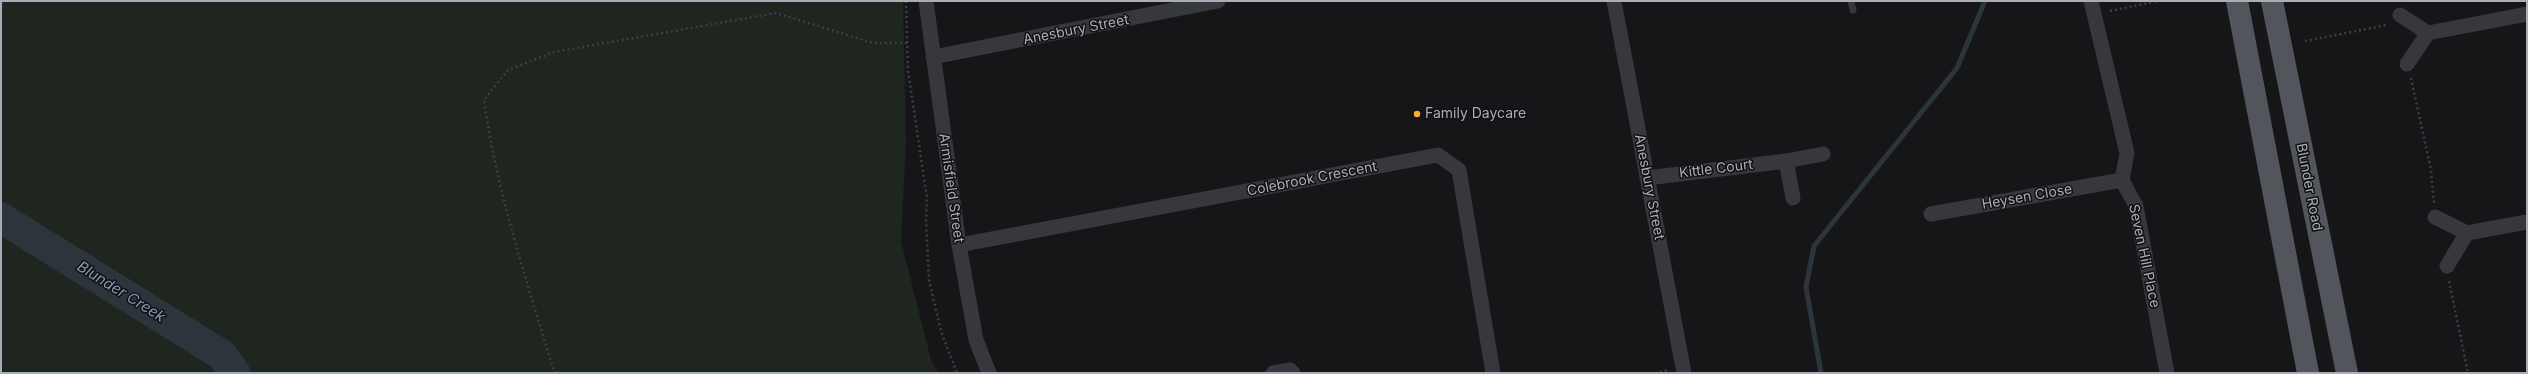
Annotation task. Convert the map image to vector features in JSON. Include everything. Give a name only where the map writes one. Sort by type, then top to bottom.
[{"type":"main road","points":[[2237,1],[2308,373]]},
{"type":"main road","name":"Blunder Road","points":[[2272,1],[2346,373]]},
{"type":"street","name":"Armisfield Street","points":[[926,1],[959,245],[976,340],[989,373]]},
{"type":"street","name":"Anesbury Street","points":[[933,57],[1218,1]]},
{"type":"street","name":"Anesbury Street","points":[[1614,1],[1684,373]]},
{"type":"street","points":[[2093,8],[2127,154],[2122,180]]},
{"type":"street","points":[[2397,20],[2428,33],[2527,14]]},
{"type":"street","points":[[2407,64],[2428,33]]},
{"type":"street","name":"Kittle Court","points":[[1647,178],[1786,161],[1823,154]]},
{"type":"street","name":"Colebrook Crescent","points":[[959,245],[1438,155],[1459,170],[1493,373]]},
{"type":"street","points":[[1786,161],[1793,198]]},
{"type":"street","name":"Heysen Close","points":[[1931,214],[2122,180]]},
{"type":"street","name":"Seven Hill Place","points":[[2122,180],[2136,206],[2167,373]]},
{"type":"street","points":[[2435,217],[2467,233],[2527,222]]},
{"type":"street","points":[[2447,266],[2467,233]]},
{"type":"street","points":[[1273,373],[1290,370],[1294,373]]},
{"type":"lane","points":[[1851,1],[1853,10]]},
{"type":"path","points":[[906,1],[908,71],[927,198],[926,221],[928,280],[941,331],[957,373]]},
{"type":"path","points":[[2093,8],[2158,1]]},
{"type":"path","points":[[557,373],[553,368],[515,243],[492,153],[484,100],[508,70],[554,52],[776,13],[873,43],[908,43]]},
{"type":"path","points":[[2305,41],[2388,25],[2397,20]]},
{"type":"path","points":[[2407,64],[2431,170],[2435,217]]},
{"type":"path","points":[[2447,266],[2468,373]]},
{"type":"shaded area","points":[[1,1],[903,1],[906,142],[901,241],[931,360],[939,373],[1,373]]},
{"type":"waterway","points":[[1821,373],[1806,287],[1814,246],[1957,68],[1985,1]]},
{"type":"waterway","name":"Blunder Creek","points":[[1,218],[222,355],[235,373]]},
{"type":"place","name":"Family Daycare","points":[[1417,114]]}]
